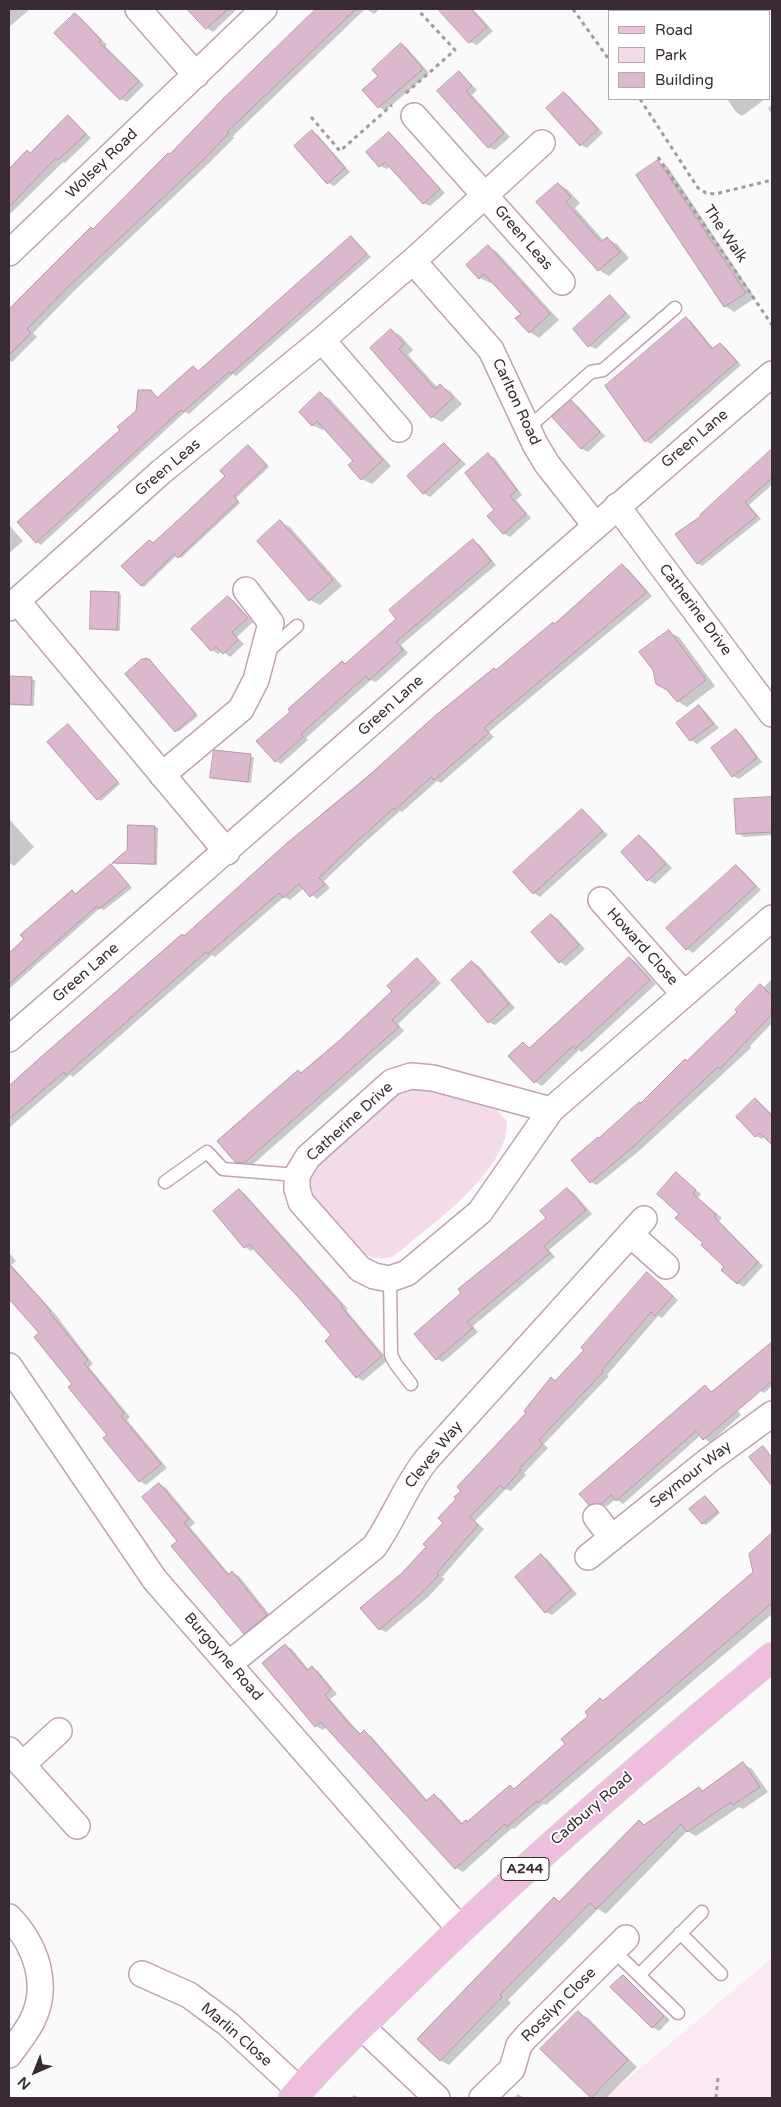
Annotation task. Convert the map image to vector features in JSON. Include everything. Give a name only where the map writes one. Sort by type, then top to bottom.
[{"type":"main road","name":"Cadbury Road","points":[[296,2094],[460,1929],[557,1839],[651,1757],[772,1657]]},
{"type":"street","points":[[138,9],[196,75]]},
{"type":"street","name":"Wolsey Road","points":[[9,253],[264,9]]},
{"type":"street","name":"Green Leas","points":[[414,116],[562,282]]},
{"type":"street","name":"Green Leas","points":[[227,852],[13,604],[161,472],[322,340],[542,143]]},
{"type":"street","name":"Carlton Road","points":[[412,261],[491,350],[547,464],[595,525]]},
{"type":"street","points":[[322,340],[398,429]]},
{"type":"street","name":"Green Lane","points":[[9,1039],[227,852],[595,525],[772,374]]},
{"type":"street","name":"Catherine Drive","points":[[617,506],[772,714]]},
{"type":"street","points":[[162,775],[241,709],[256,680],[271,623],[246,590]]},
{"type":"street","name":"Howard Close","points":[[601,900],[684,994]]},
{"type":"street","points":[[390,1279],[407,1273],[480,1212],[551,1110],[772,918]]},
{"type":"street","name":"Catherine Drive","points":[[390,1279],[374,1276],[360,1269],[301,1202],[297,1189],[297,1175],[308,1157],[392,1082],[411,1076],[433,1078],[551,1110]]},
{"type":"street","name":"Cleves Way","points":[[229,1664],[374,1547],[384,1534],[412,1478],[427,1459],[637,1226],[666,1266]]},
{"type":"street","name":"Burgoyne Road","points":[[9,1366],[156,1580],[460,1929]]},
{"type":"street","name":"Seymour Way","points":[[588,1557],[709,1460],[772,1414]]},
{"type":"street","points":[[596,1517],[612,1538]]},
{"type":"street","points":[[59,1731],[15,1757],[77,1826]]},
{"type":"street","points":[[9,2055],[32,2023],[42,1980],[28,1942],[10,1918]]},
{"type":"street","name":"Rosslyn Close","points":[[482,2098],[512,2069],[519,2045],[620,1944]]},
{"type":"street","name":"Marlin Close","points":[[142,1974],[189,1995],[228,2024],[296,2094]]},
{"type":"street","points":[[362,2027],[437,2098]]},
{"type":"lane","points":[[528,428],[590,372],[603,370],[676,308]]},
{"type":"lane","points":[[262,657],[297,626]]},
{"type":"lane","points":[[165,1182],[207,1152],[222,1169],[297,1175]]},
{"type":"lane","points":[[390,1279],[391,1355],[411,1384]]},
{"type":"lane","points":[[639,1975],[702,1912]]},
{"type":"lane","points":[[680,1933],[722,1974]]},
{"type":"lane","points":[[620,1944],[639,1975],[678,2013]]},
{"type":"path","points":[[573,9],[608,58]]},
{"type":"path","points":[[311,117],[340,151],[455,50],[418,10]]},
{"type":"path","points":[[641,100],[698,188],[706,193],[714,194],[772,180]]},
{"type":"path","name":"The Walk","points":[[658,157],[772,325]]},
{"type":"path","points":[[716,2098],[718,2078]]},
{"type":"shaded area","points":[[772,1958],[772,2098],[605,2098]]},
{"type":"green space","points":[[416,1084],[497,1110],[507,1122],[504,1141],[495,1160],[481,1178],[445,1214],[394,1256],[385,1258],[370,1257],[362,1253],[323,1209],[311,1191],[310,1178],[319,1162],[405,1086]]},
{"type":"building","points":[[187,9],[228,9],[206,29]]},
{"type":"building","points":[[316,9],[356,9],[227,132],[229,133],[201,162],[68,287],[27,329],[31,333],[9,355],[9,309],[91,227],[93,229],[168,153],[170,154],[221,101]]},
{"type":"building","points":[[438,9],[471,9],[487,27],[469,43]]},
{"type":"building","points":[[75,13],[101,40],[99,42],[139,81],[120,100],[54,33]]},
{"type":"building","points":[[401,43],[423,69],[378,108],[362,90],[378,76],[372,70]]},
{"type":"building","points":[[459,71],[472,86],[466,91],[504,133],[488,148],[437,91]]},
{"type":"building","points":[[564,92],[598,129],[580,146],[546,108]]},
{"type":"building","points":[[68,115],[86,134],[58,160],[56,158],[9,207],[9,169],[27,150],[30,153]]},
{"type":"building","points":[[312,130],[345,168],[327,184],[294,146]]},
{"type":"building","points":[[389,132],[440,189],[423,204],[385,162],[379,167],[366,152]]},
{"type":"building","points":[[658,160],[746,293],[724,307],[636,175]]},
{"type":"building","points":[[558,183],[571,197],[566,202],[601,242],[607,237],[620,252],[598,271],[536,202]]},
{"type":"building","points":[[351,236],[367,254],[231,374],[229,372],[183,412],[181,410],[36,543],[17,522],[120,430],[117,427],[136,411],[138,390],[151,390],[157,398],[193,366],[198,371]]},
{"type":"building","points":[[488,245],[550,314],[529,333],[515,318],[521,314],[484,274],[479,279],[466,265]]},
{"type":"building","points":[[610,295],[626,313],[588,347],[573,329]]},
{"type":"building","points":[[686,317],[712,349],[720,343],[737,362],[645,442],[605,386]]},
{"type":"building","points":[[391,329],[404,344],[399,349],[435,389],[440,384],[453,398],[431,418],[370,348]]},
{"type":"building","points":[[320,392],[383,460],[361,480],[348,465],[353,461],[317,421],[312,426],[299,412]]},
{"type":"building","points":[[571,400],[600,432],[581,449],[552,417]]},
{"type":"building","points":[[444,443],[460,460],[423,494],[407,476]]},
{"type":"building","points":[[248,445],[267,465],[234,496],[238,501],[178,558],[174,554],[141,586],[121,566],[149,540],[153,543],[225,476],[220,471]]},
{"type":"building","points":[[772,449],[772,478],[745,502],[757,516],[697,564],[675,534],[701,516]]},
{"type":"building","points":[[488,453],[517,490],[510,496],[526,514],[503,534],[487,516],[494,510],[465,473]]},
{"type":"building","points":[[280,520],[333,580],[309,601],[257,541]]},
{"type":"building","points":[[473,539],[491,561],[396,642],[403,650],[369,680],[366,676],[301,734],[303,737],[275,762],[256,741],[290,712],[288,709],[342,661],[345,664],[396,619],[389,610]]},
{"type":"building","points":[[622,564],[647,592],[484,728],[489,733],[434,780],[431,777],[355,843],[319,878],[325,884],[310,897],[299,884],[283,898],[279,893],[208,954],[206,952],[66,1075],[64,1072],[9,1119],[9,1086],[33,1064],[182,934],[184,936],[287,843],[364,780],[436,715],[494,668],[496,670],[553,622],[554,624]]},
{"type":"building","points":[[91,591],[119,592],[117,630],[90,629]]},
{"type":"building","points":[[228,596],[248,618],[232,632],[238,640],[223,654],[216,647],[211,651],[191,629]]},
{"type":"building","points":[[669,630],[706,680],[677,702],[667,690],[656,684],[653,670],[639,652]]},
{"type":"building","points":[[142,659],[149,659],[196,714],[175,732],[125,674]]},
{"type":"building","points":[[9,676],[32,677],[31,705],[9,704]]},
{"type":"building","points":[[699,705],[713,724],[690,741],[676,723]]},
{"type":"building","points":[[68,724],[118,782],[97,800],[47,742]]},
{"type":"building","points":[[736,729],[757,758],[732,777],[711,748]]},
{"type":"building","points":[[214,750],[251,754],[248,782],[210,778]]},
{"type":"building","points":[[772,797],[772,832],[736,834],[734,799]]},
{"type":"building","points":[[582,809],[603,831],[533,894],[513,872]]},
{"type":"building","points":[[128,825],[155,826],[155,864],[112,863],[127,850]]},
{"type":"building","points":[[639,835],[666,864],[647,881],[621,852]]},
{"type":"building","points":[[111,864],[129,885],[99,909],[97,906],[9,984],[9,953],[24,939],[20,935],[72,890],[75,894]]},
{"type":"building","points":[[736,865],[756,886],[686,950],[666,928]]},
{"type":"building","points":[[551,914],[579,945],[559,963],[531,932]]},
{"type":"building","points":[[629,957],[650,980],[575,1049],[573,1046],[534,1083],[508,1056],[523,1042],[529,1048]]},
{"type":"building","points":[[417,958],[436,979],[392,1020],[399,1027],[244,1163],[235,1162],[217,1141],[298,1070],[301,1073],[340,1040],[392,991],[387,986]]},
{"type":"building","points":[[472,961],[509,1004],[488,1023],[451,980]]},
{"type":"building","points":[[760,984],[772,996],[772,1014],[720,1069],[718,1067],[633,1147],[590,1183],[571,1160],[639,1102],[641,1103],[685,1059],[687,1061],[737,1012],[735,1010]]},
{"type":"building","points":[[755,1098],[772,1116],[772,1145],[760,1133],[755,1137],[736,1117]]},
{"type":"building","points":[[676,1172],[696,1190],[693,1194],[716,1214],[714,1217],[758,1262],[737,1284],[721,1270],[724,1267],[701,1245],[703,1243],[675,1218],[679,1214],[657,1194]]},
{"type":"building","points":[[567,1188],[586,1210],[544,1246],[550,1253],[467,1322],[473,1328],[436,1360],[414,1334],[461,1293],[458,1289],[546,1218],[540,1211]]},
{"type":"building","points":[[239,1189],[342,1305],[382,1356],[356,1378],[325,1341],[331,1335],[249,1244],[244,1248],[213,1211]]},
{"type":"building","points":[[9,1264],[51,1311],[49,1312],[88,1360],[84,1363],[124,1413],[121,1416],[161,1464],[139,1482],[103,1438],[107,1435],[68,1387],[72,1384],[34,1337],[39,1333],[9,1299]]},
{"type":"building","points":[[647,1272],[673,1296],[655,1316],[651,1312],[602,1370],[603,1372],[539,1440],[543,1444],[519,1469],[521,1470],[504,1489],[500,1485],[470,1517],[478,1525],[437,1573],[439,1575],[421,1594],[379,1630],[360,1608],[402,1573],[426,1547],[423,1544],[443,1523],[438,1518],[461,1491],[457,1487],[526,1413],[524,1411],[551,1377],[555,1381],[584,1350],[581,1348]]},
{"type":"building","points":[[772,1342],[772,1381],[703,1440],[696,1431],[616,1501],[611,1495],[601,1504],[589,1505],[579,1494],[705,1385],[711,1392]]},
{"type":"building","points":[[763,1446],[772,1458],[772,1486],[749,1457]]},
{"type":"building","points":[[159,1483],[189,1519],[184,1523],[228,1575],[232,1571],[267,1615],[244,1634],[171,1546],[177,1541],[142,1497]]},
{"type":"building","points":[[705,1496],[718,1511],[702,1524],[689,1509]]},
{"type":"building","points":[[772,1533],[772,1603],[538,1803],[537,1801],[507,1827],[505,1824],[455,1869],[321,1722],[315,1727],[262,1663],[285,1644],[307,1670],[312,1666],[331,1689],[325,1695],[349,1724],[360,1734],[364,1730],[426,1801],[434,1794],[461,1824],[466,1820],[467,1822],[510,1785],[514,1789],[565,1744],[561,1739],[588,1716],[585,1712],[600,1698],[603,1701],[753,1572],[749,1554]]},
{"type":"building","points":[[541,1554],[571,1590],[545,1613],[515,1577]]},
{"type":"building","points":[[743,1762],[760,1787],[733,1805],[731,1802],[687,1832],[681,1824],[596,1909],[590,1903],[500,1995],[502,1997],[440,2061],[417,2039],[554,1897],[559,1902],[639,1820],[644,1825],[699,1787],[702,1791]]},
{"type":"building","points":[[623,1975],[664,2016],[652,2028],[610,1987]]},
{"type":"building","points":[[578,2011],[628,2060],[591,2098],[540,2049]]}]
